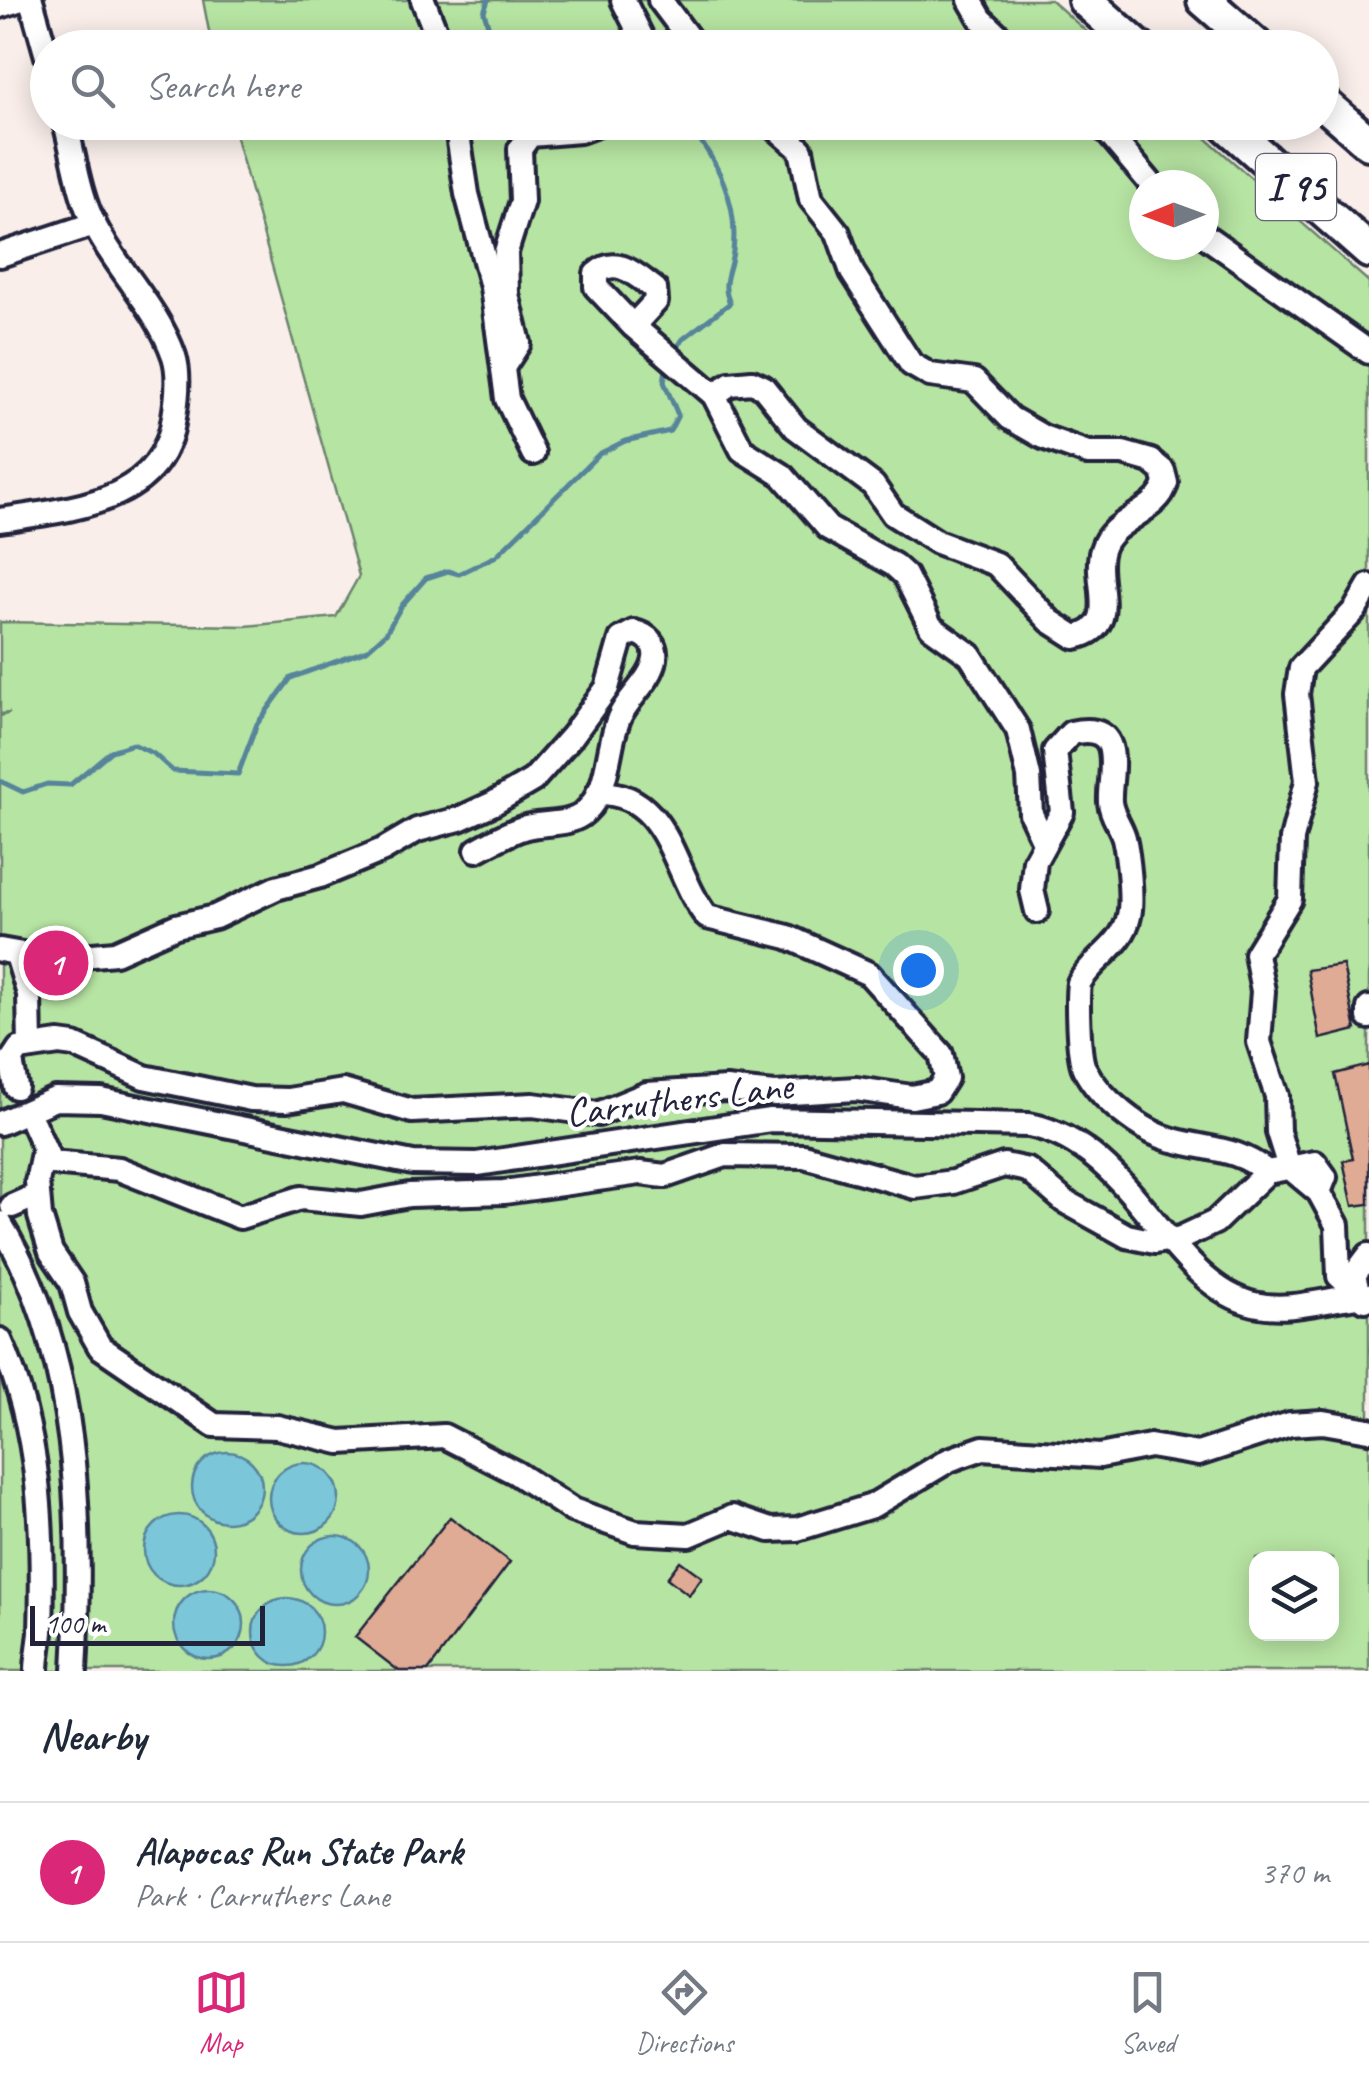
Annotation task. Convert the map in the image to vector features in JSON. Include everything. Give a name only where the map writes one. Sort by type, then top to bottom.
[{"type":"highway","points":[[1085,0],[1119,30]]},
{"type":"highway","points":[[1204,0],[1238,30]]},
{"type":"highway","name":"I 95","points":[[1339,117],[1369,143]]},
{"type":"highway","name":"I 95","points":[[1244,140],[1369,252]]},
{"type":"street","points":[[0,6],[18,0]]},
{"type":"street","points":[[31,0],[40,30]]},
{"type":"street","points":[[423,0],[435,30]]},
{"type":"street","points":[[623,0],[638,30]]},
{"type":"street","points":[[660,0],[682,30]]},
{"type":"street","points":[[970,0],[993,30]]},
{"type":"street","points":[[0,520],[96,505],[155,467],[170,446],[177,398],[175,359],[147,303],[94,224],[70,140]]},
{"type":"street","points":[[460,140],[504,366],[506,399],[533,453]]},
{"type":"street","points":[[504,366],[519,344],[505,280],[506,252],[522,201],[520,148],[526,140]]},
{"type":"street","points":[[714,395],[730,384],[752,382],[763,388],[796,428],[873,485],[893,514],[938,542],[996,564],[1050,621],[1076,637],[1095,629],[1103,611],[1100,564],[1105,542],[1157,498],[1166,483],[1163,471],[1151,461],[1122,453],[1088,453],[1044,437],[1010,418],[974,381],[930,375],[910,364],[852,272],[838,233],[810,199],[800,150],[789,140]]},
{"type":"street","points":[[1115,140],[1140,170]]},
{"type":"street","points":[[0,255],[94,224]]},
{"type":"street","points":[[1219,246],[1369,352]]},
{"type":"street","points":[[633,326],[714,395],[742,450],[782,475],[828,528],[894,564],[904,575],[931,627],[970,655],[1018,730],[1029,776],[1031,814],[1044,842]]},
{"type":"street","points":[[1278,1170],[1278,1096],[1260,1052],[1258,1030],[1263,991],[1256,954],[1290,899],[1292,839],[1307,782],[1297,694],[1301,668],[1355,610],[1369,586]]},
{"type":"street","points":[[9,953],[63,959],[115,953],[176,926],[215,917],[276,888],[320,876],[383,850],[417,830],[460,819],[520,790],[548,766],[602,697],[622,639],[627,634],[641,633],[652,641],[654,664],[619,717],[598,793],[580,816],[523,828],[477,850]]},
{"type":"street","points":[[1037,912],[1032,882],[1036,855],[1061,818],[1053,760],[1057,746],[1076,732],[1099,735],[1115,764],[1110,801],[1125,842],[1130,908],[1117,942],[1080,983],[1085,1069],[1144,1128],[1176,1142],[1228,1149],[1278,1170]]},
{"type":"street","points":[[16,1087],[12,1061],[19,1049],[74,1045],[144,1077],[250,1100],[287,1100],[343,1091],[412,1111],[533,1106],[598,1114],[647,1094],[726,1089],[775,1094],[856,1089],[912,1097],[937,1092],[946,1078],[942,1054],[880,984],[854,966],[788,937],[707,917],[695,900],[681,862],[639,804],[618,794],[598,793]]},
{"type":"street","points":[[9,953],[29,994],[30,1047]]},
{"type":"street","points":[[1369,1008],[1369,1017]]},
{"type":"street","name":"Carruthers Lane","points":[[0,1123],[55,1098],[100,1100],[413,1163],[477,1164],[770,1120],[1013,1124],[1041,1128],[1082,1146],[1216,1284],[1246,1302],[1270,1306],[1366,1298]]},
{"type":"street","points":[[33,1124],[43,1152],[37,1195],[52,1252],[69,1278],[80,1312],[100,1347],[203,1419],[226,1428],[277,1427],[340,1442],[444,1436],[516,1474],[572,1510],[635,1532],[689,1535],[732,1517],[770,1530],[797,1529],[872,1506],[948,1460],[984,1448],[1100,1456],[1150,1446],[1198,1454],[1290,1424],[1324,1422],[1369,1430]]},
{"type":"street","points":[[43,1152],[60,1167],[118,1169],[240,1217],[302,1198],[362,1204],[409,1196],[504,1192],[640,1173],[665,1176],[713,1157],[738,1154],[804,1156],[915,1187],[953,1182],[1004,1165],[1028,1170],[1064,1201],[1143,1242],[1172,1240],[1198,1232],[1228,1213],[1278,1170],[1311,1162],[1325,1176],[1318,1192],[1339,1231],[1339,1276],[1366,1298]]},
{"type":"street","points":[[37,1195],[6,1214],[38,1308],[70,1437],[78,1524],[75,1671]]},
{"type":"street","points":[[1366,1298],[1354,1275],[1369,1255]]},
{"type":"street","points":[[0,1340],[32,1439],[38,1491],[41,1630],[37,1671]]},
{"type":"green space","points":[[203,0],[1051,0],[1085,30],[209,30]]},
{"type":"green space","points":[[237,140],[1208,140],[1369,282],[1369,1671],[0,1671],[0,716],[10,713],[0,714],[0,622],[246,626],[336,617],[359,576]]},
{"type":"water","points":[[227,1452],[251,1463],[262,1487],[251,1511],[227,1522],[203,1511],[192,1487],[203,1463]]},
{"type":"water","points":[[304,1463],[328,1474],[339,1498],[328,1522],[304,1533],[280,1522],[269,1498],[280,1474]]},
{"type":"water","points":[[179,1515],[203,1526],[214,1550],[203,1574],[179,1585],[155,1574],[144,1550],[155,1526]]},
{"type":"water","points":[[335,1536],[359,1546],[369,1570],[359,1594],[335,1604],[311,1594],[301,1570],[311,1546]]},
{"type":"water","points":[[209,1589],[233,1600],[244,1624],[233,1648],[209,1659],[185,1648],[174,1624],[185,1600]]},
{"type":"water","points":[[287,1598],[300,1600],[311,1608],[319,1619],[319,1645],[311,1656],[300,1664],[287,1666],[274,1664],[263,1656],[255,1645],[253,1632],[255,1619],[263,1608],[274,1600]]},
{"type":"building","points":[[1343,965],[1356,1030],[1320,1039],[1307,970]]},
{"type":"building","points":[[1369,1065],[1369,1204],[1353,1206],[1343,1161],[1353,1159],[1335,1074]]},
{"type":"building","points":[[450,1517],[510,1562],[428,1671],[399,1671],[355,1637]]},
{"type":"building","points":[[680,1561],[702,1577],[689,1595],[667,1578]]},
{"type":"waterway","points":[[488,0],[484,12],[490,30]]},
{"type":"waterway","points":[[673,354],[683,339],[730,303],[726,283],[732,258],[733,215],[724,182],[700,140]]},
{"type":"waterway","points":[[0,781],[23,792],[47,784],[70,785],[111,751],[133,744],[154,754],[173,771],[238,774],[257,724],[291,678],[367,650],[386,633],[402,605],[426,578],[448,571],[459,574],[496,556],[599,454],[625,441],[670,431],[678,415],[664,382],[667,363]]},
{"type":"place","name":"Alapocas Run State Park","points":[[56,963]]}]
